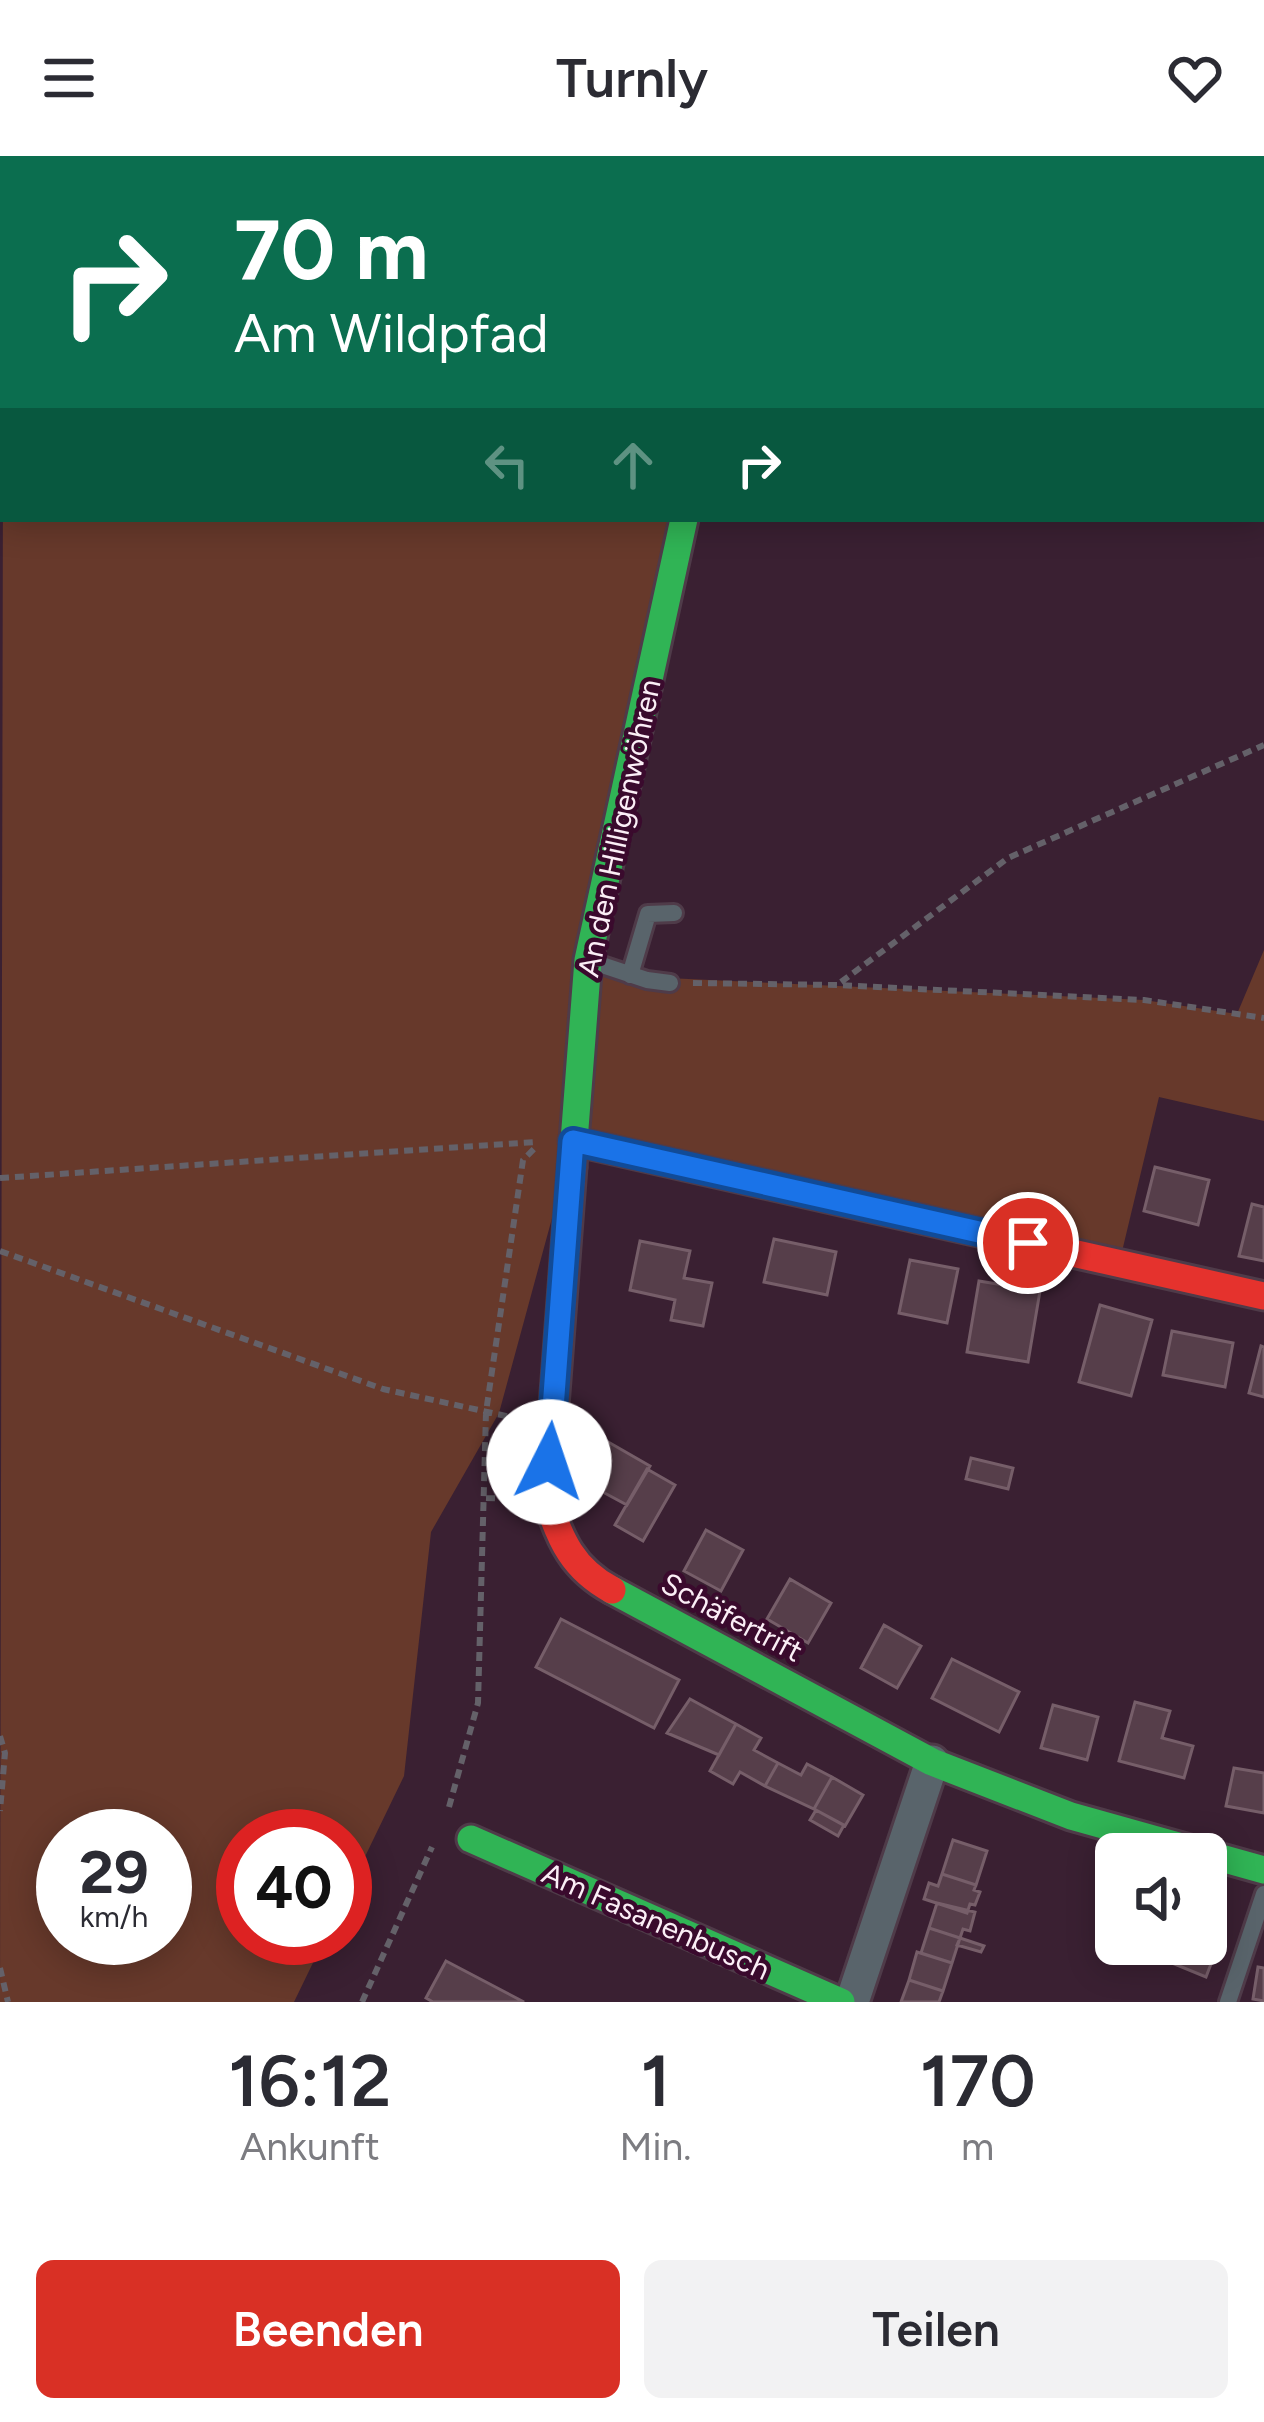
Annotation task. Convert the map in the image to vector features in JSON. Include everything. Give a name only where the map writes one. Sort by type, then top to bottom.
[{"type":"main road","name":"An den Hilligenwöhren","points":[[573,1141],[588,960],[683,522]]},
{"type":"main road","points":[[573,1141],[1264,1296]]},
{"type":"main road","name":"Schäfertrift","points":[[573,1141],[548,1499],[560,1540],[589,1577],[932,1762],[1071,1816],[1264,1870]]},
{"type":"main road","name":"Am Fasanenbusch","points":[[471,1839],[841,2002]]},
{"type":"street","points":[[852,2002],[932,1762]]},
{"type":"lane","points":[[630,975],[648,914],[674,913]]},
{"type":"lane","points":[[588,960],[670,983]]},
{"type":"lane","points":[[1228,2002],[1264,1894]]},
{"type":"path","points":[[837,985],[1008,858],[1264,745]]},
{"type":"path","points":[[670,983],[837,985],[1144,1000],[1264,1018]]},
{"type":"path","points":[[0,1178],[541,1142],[523,1160],[486,1412],[478,1703],[448,1809]]},
{"type":"path","points":[[0,1252],[383,1389],[551,1426]]},
{"type":"path","points":[[0,1736],[5,1753],[0,1810]]},
{"type":"path","points":[[362,2002],[441,1829]]},
{"type":"path","points":[[0,1968],[8,2002]]},
{"type":"shaded area","points":[[3,522],[683,522],[588,959],[667,978],[1144,1000],[1237,1014],[1264,950],[1264,1121],[1159,1097],[1119,1264],[573,1141],[499,1413],[431,1532],[404,1776],[372,1842],[372,1809],[216,1809],[216,1965],[312,1965],[294,2002],[0,2002]]},
{"type":"building","points":[[1155,1167],[1209,1180],[1198,1225],[1144,1211]]},
{"type":"building","points":[[1252,1204],[1264,1207],[1264,1261],[1239,1256]]},
{"type":"building","points":[[774,1239],[836,1252],[827,1295],[764,1282]]},
{"type":"building","points":[[640,1241],[690,1251],[684,1278],[712,1283],[703,1326],[671,1320],[675,1300],[630,1290]]},
{"type":"building","points":[[910,1260],[958,1269],[947,1323],[899,1313]]},
{"type":"building","points":[[979,1281],[1040,1291],[1028,1362],[967,1352]]},
{"type":"building","points":[[1100,1305],[1152,1320],[1131,1396],[1079,1382]]},
{"type":"building","points":[[1172,1331],[1233,1343],[1225,1387],[1163,1375]]},
{"type":"building","points":[[1264,1347],[1264,1397],[1249,1393]]},
{"type":"building","points":[[603,1439],[650,1466],[627,1505],[599,1490]]},
{"type":"building","points":[[971,1458],[1013,1468],[1008,1489],[966,1479]]},
{"type":"building","points":[[647,1469],[675,1485],[643,1541],[615,1525]]},
{"type":"building","points":[[706,1530],[743,1550],[721,1591],[684,1571]]},
{"type":"building","points":[[790,1579],[831,1603],[808,1643],[767,1619]]},
{"type":"building","points":[[561,1619],[679,1680],[654,1728],[536,1667]]},
{"type":"building","points":[[884,1625],[921,1646],[897,1688],[861,1668]]},
{"type":"building","points":[[952,1659],[1019,1692],[999,1732],[932,1698]]},
{"type":"building","points":[[690,1699],[736,1724],[719,1755],[667,1733]]},
{"type":"building","points":[[1135,1702],[1170,1711],[1162,1738],[1193,1746],[1184,1778],[1119,1761]]},
{"type":"building","points":[[1053,1705],[1098,1717],[1087,1760],[1041,1748]]},
{"type":"building","points":[[736,1724],[761,1738],[754,1750],[778,1763],[765,1786],[740,1772],[733,1784],[710,1771]]},
{"type":"building","points":[[778,1763],[801,1775],[807,1764],[832,1777],[814,1809],[765,1786]]},
{"type":"building","points":[[1234,1768],[1264,1773],[1264,1813],[1226,1806]]},
{"type":"building","points":[[832,1777],[863,1795],[845,1826],[814,1809]]},
{"type":"building","points":[[816,1810],[844,1825],[838,1836],[810,1820]]},
{"type":"building","points":[[953,1840],[987,1851],[976,1885],[942,1874]]},
{"type":"building","points":[[942,1874],[976,1885],[974,1890],[980,1892],[967,1913],[924,1899],[929,1883],[938,1886]]},
{"type":"building","points":[[937,1903],[975,1912],[970,1931],[963,1929],[960,1938],[929,1928]]},
{"type":"building","points":[[929,1928],[960,1938],[952,1963],[921,1953]]},
{"type":"building","points":[[960,1938],[984,1946],[981,1952],[957,1945]]},
{"type":"building","points":[[917,1952],[952,1963],[943,1991],[909,1980]]},
{"type":"building","points":[[446,1961],[524,2002],[433,2002],[426,1998]]},
{"type":"building","points":[[1177,1965],[1211,1965],[1206,1977]]},
{"type":"building","points":[[1258,1967],[1264,1968],[1264,2001],[1253,1999]]},
{"type":"building","points":[[909,1980],[943,1991],[939,2002],[901,2002]]},
{"type":"traffic: fast","points":[[572,1167],[588,960],[683,522]]},
{"type":"traffic: fast","points":[[612,1590],[932,1762],[1071,1816],[1264,1870]]},
{"type":"traffic: fast","points":[[471,1839],[841,2002]]},
{"type":"traffic: jam","points":[[573,1141],[1264,1296]]},
{"type":"traffic: jam","points":[[572,1167],[547,1499],[570,1552],[587,1573],[612,1590]]},
{"type":"route","points":[[549,1462],[573,1141],[1028,1243]]}]
